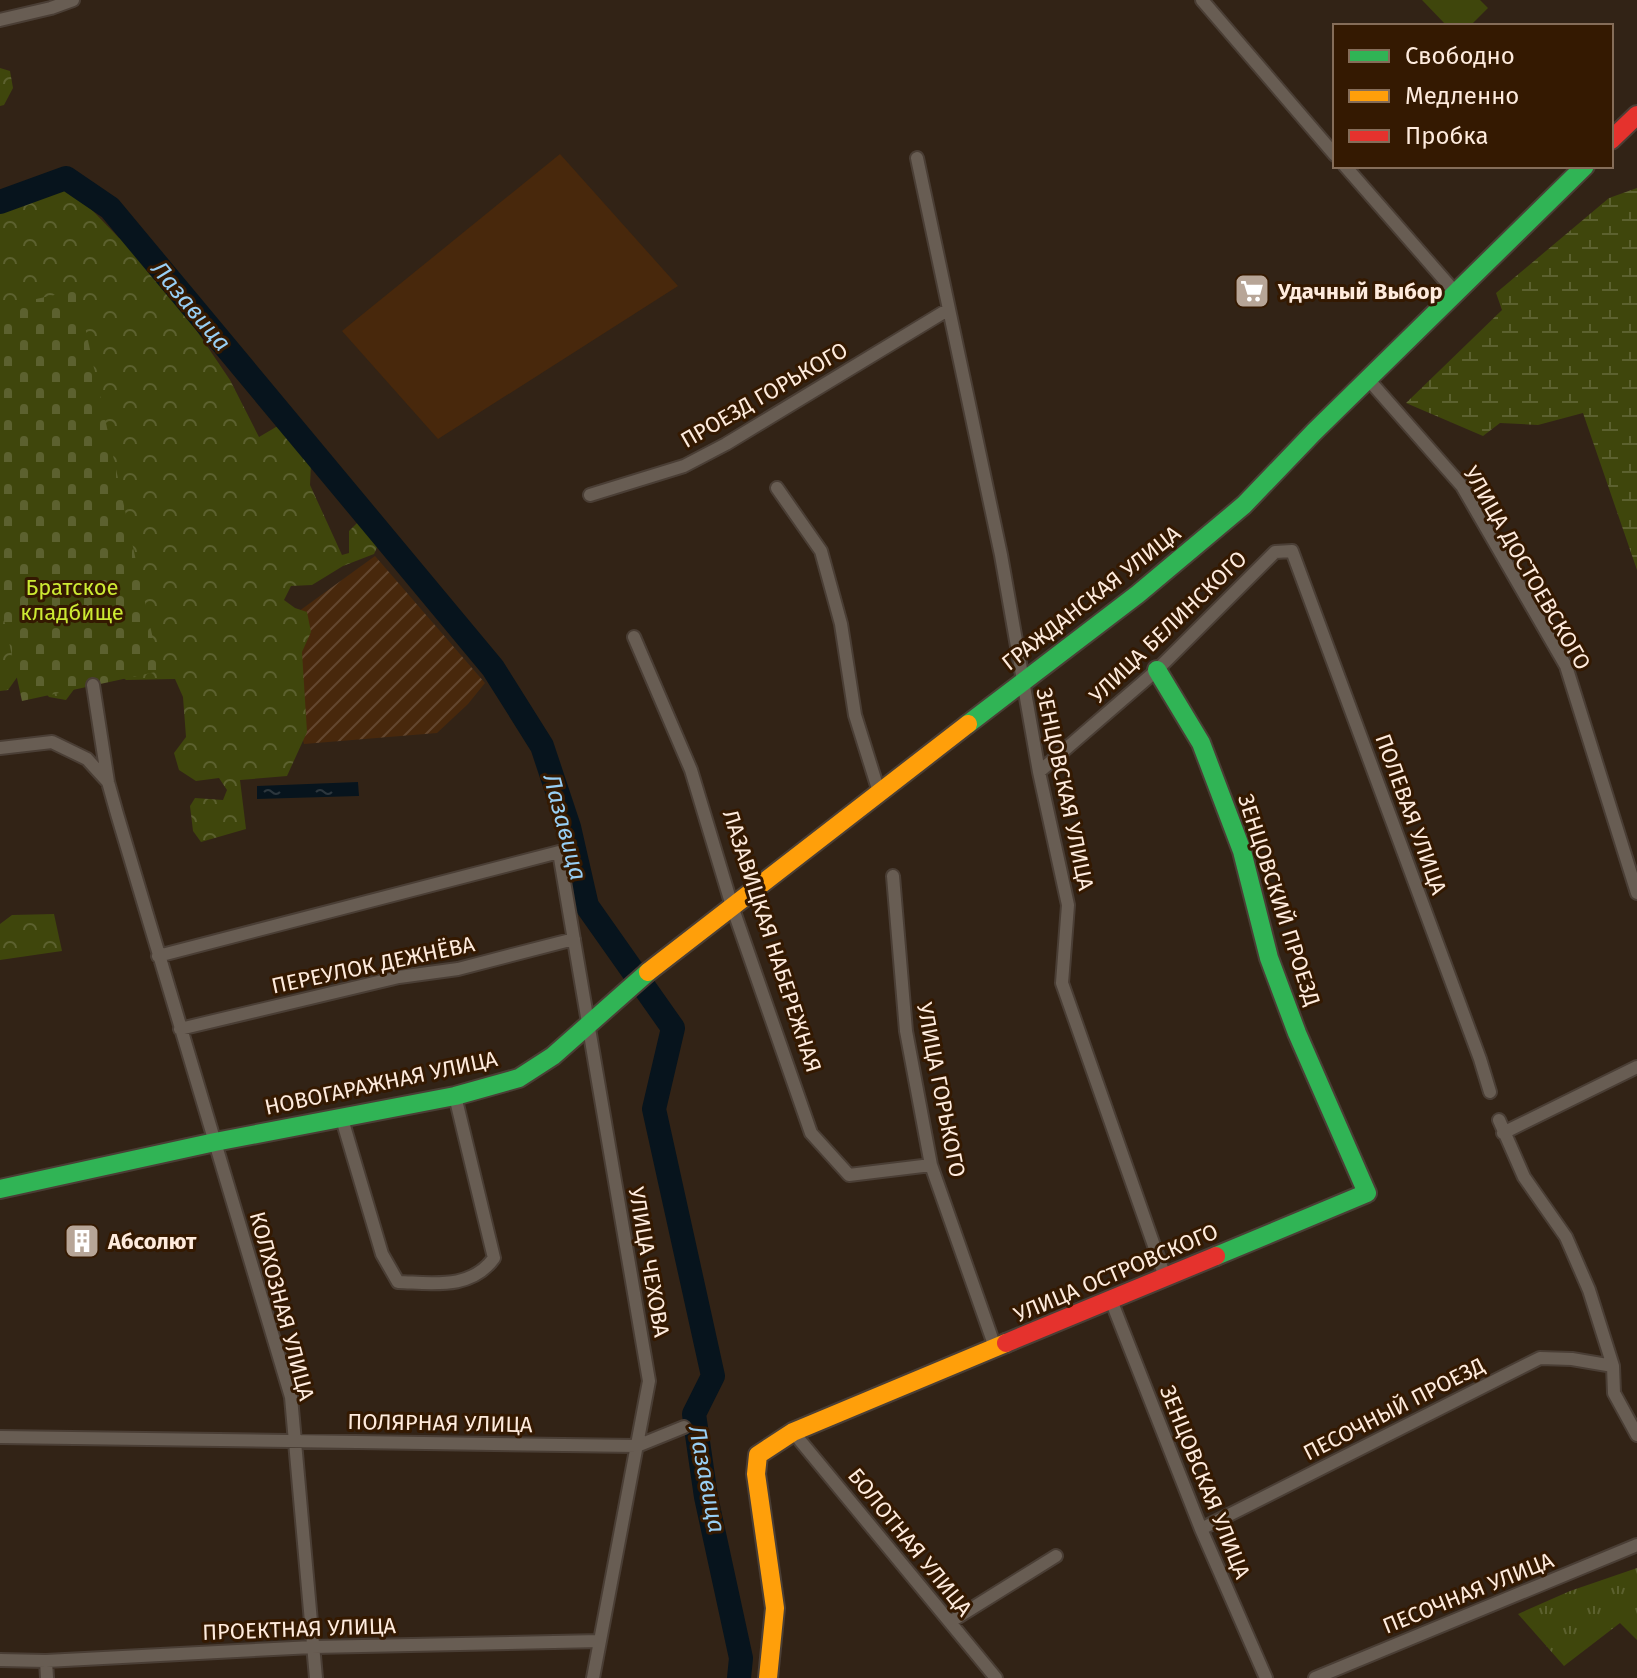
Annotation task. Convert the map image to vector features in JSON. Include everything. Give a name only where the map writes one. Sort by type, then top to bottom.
[{"type":"main road","points":[[1613,138],[1637,115]]},
{"type":"main road","name":"ГРАЖДАНСКАЯ УЛИЦА","points":[[590,1026],[669,954],[1138,594],[1244,505],[1583,168]]},
{"type":"main road","name":"ЗЕНЦОВСКИЙ ПРОЕЗД","points":[[1157,670],[1201,743],[1242,851],[1269,958],[1328,1105]]},
{"type":"main road","name":"НОВОГАРАЖНАЯ УЛИЦА","points":[[0,1189],[215,1142],[455,1096],[519,1078],[590,1026]]},
{"type":"main road","name":"УЛИЦА ОСТРОВСКОГО","points":[[793,1432],[1367,1193],[1328,1105]]},
{"type":"main road","points":[[768,1678],[775,1608],[756,1474],[758,1455],[793,1432]]},
{"type":"street","points":[[0,20],[73,0]]},
{"type":"street","points":[[1202,0],[1333,153]]},
{"type":"street","name":"ЗЕНЦОВСКАЯ УЛИЦА","points":[[917,158],[1001,555],[1039,772],[1068,905],[1062,983],[1165,1277]]},
{"type":"street","points":[[1347,168],[1455,292]]},
{"type":"street","name":"ПРОЕЗД ГОРЬКОГО","points":[[590,495],[684,466],[726,444],[949,309]]},
{"type":"street","name":"УЛИЦА ДОСТОЕВСКОГО","points":[[1368,379],[1462,486],[1566,666],[1637,893]]},
{"type":"street","points":[[777,488],[821,551],[841,624],[855,715],[879,792]]},
{"type":"street","name":"УЛИЦА БЕЛИНСКОГО","points":[[1039,772],[1157,670],[1275,552],[1292,551]]},
{"type":"street","name":"ПОЛЕВАЯ УЛИЦА","points":[[1292,551],[1475,1044],[1490,1092]]},
{"type":"street","name":"ЛАЗАВИЦКАЯ НАБЕРЕЖНАЯ","points":[[634,637],[691,770],[732,906],[811,1133],[849,1175],[931,1165]]},
{"type":"street","name":"КОЛХОЗНАЯ УЛИЦА","points":[[93,685],[108,782],[291,1397],[316,1678]]},
{"type":"street","points":[[0,748],[52,742],[87,759],[108,782]]},
{"type":"street","name":"УЛИЦА ЧЕХОВА","points":[[158,956],[559,852],[649,1381],[593,1678]]},
{"type":"street","name":"УЛИЦА ГОРЬКОГО","points":[[893,876],[906,1031],[931,1165],[996,1350]]},
{"type":"street","name":"ПЕРЕУЛОК ДЕЖНЁВА","points":[[180,1029],[399,977],[458,969],[574,939]]},
{"type":"street","points":[[1637,1067],[1501,1126],[1524,1177],[1566,1237],[1589,1290],[1613,1366],[1614,1393],[1637,1435]]},
{"type":"street","points":[[342,1119],[382,1254],[398,1282],[451,1284],[484,1272],[494,1258],[455,1096]]},
{"type":"street","name":"ЗЕНЦОВСКАЯ УЛИЦА","points":[[1111,1300],[1201,1529],[1266,1678]]},
{"type":"street","name":"ПЕСОЧНЫЙ ПРОЕЗД","points":[[1201,1529],[1540,1358],[1572,1359],[1613,1366]]},
{"type":"street","points":[[1624,1414],[1637,1406]]},
{"type":"street","name":"ПОЛЯРНАЯ УЛИЦА","points":[[0,1437],[637,1446],[684,1427]]},
{"type":"street","name":"БОЛОТНАЯ УЛИЦА","points":[[793,1432],[996,1678]]},
{"type":"street","name":"ПЕСОЧНАЯ УЛИЦА","points":[[1315,1678],[1637,1545]]},
{"type":"street","points":[[950,1622],[1056,1556]]},
{"type":"street","name":"ПРОЕКТНАЯ УЛИЦА","points":[[0,1660],[46,1661],[313,1647],[600,1641]]},
{"type":"street","points":[[46,1661],[47,1678]]},
{"type":"shaded area","points":[[560,154],[678,286],[438,439],[342,331]]},
{"type":"shaded area","points":[[375,556],[485,683],[437,733],[304,744],[273,630]]},
{"type":"green space","points":[[1422,0],[1480,0],[1488,8],[1472,24],[1445,24]]},
{"type":"green space","points":[[0,68],[10,71],[13,88],[4,105],[0,106]]},
{"type":"green space","points":[[69,186],[119,238],[138,244],[230,380],[259,437],[276,427],[289,429],[311,464],[310,485],[342,555],[349,553],[349,531],[359,521],[372,528],[379,543],[374,554],[343,566],[312,585],[291,586],[284,600],[307,612],[311,632],[302,652],[307,732],[287,776],[240,780],[246,829],[201,842],[193,831],[190,806],[195,798],[223,800],[227,790],[219,778],[196,781],[179,770],[174,753],[186,737],[183,697],[175,679],[126,680],[116,672],[75,688],[66,700],[49,697],[29,673],[18,676],[8,690],[0,691],[0,210]]},
{"type":"green space","points":[[1637,188],[1637,570],[1583,413],[1538,425],[1500,423],[1483,436],[1406,403],[1502,310],[1496,293],[1609,198]]},
{"type":"green space","name":"Братское кладбище","points":[[77,290],[160,671],[22,701],[0,601],[0,307]]},
{"type":"green space","points":[[54,914],[62,951],[0,960],[0,924],[12,915]]},
{"type":"green space","points":[[1637,1568],[1637,1640],[1620,1623],[1564,1666],[1518,1614],[1570,1591]]},
{"type":"water","points":[[358,782],[359,796],[257,799],[257,786]]},
{"type":"waterway","name":"Лазавица","points":[[0,202],[66,178],[110,208],[493,668],[542,746],[569,827],[587,906],[673,1028],[654,1109],[713,1376],[694,1414],[706,1497],[741,1658],[739,1678]]},
{"type":"traffic: fast","points":[[968,724],[1138,594],[1244,505],[1314,432],[1583,168]]},
{"type":"traffic: fast","points":[[1157,670],[1201,743],[1242,851],[1269,958],[1297,1033],[1367,1193],[1216,1256]]},
{"type":"traffic: fast","points":[[0,1189],[215,1142],[455,1096],[519,1078],[553,1056],[648,972]]},
{"type":"traffic: slow","points":[[648,972],[968,724]]},
{"type":"traffic: slow","points":[[768,1678],[775,1608],[756,1474],[758,1455],[793,1432],[1006,1343]]},
{"type":"traffic: jam","points":[[1613,138],[1637,115]]},
{"type":"traffic: jam","points":[[1006,1343],[1216,1256]]},
{"type":"place","name":"Удачный Выбор","points":[[1252,291]]},
{"type":"place","name":"Абсолют","points":[[82,1241]]}]
